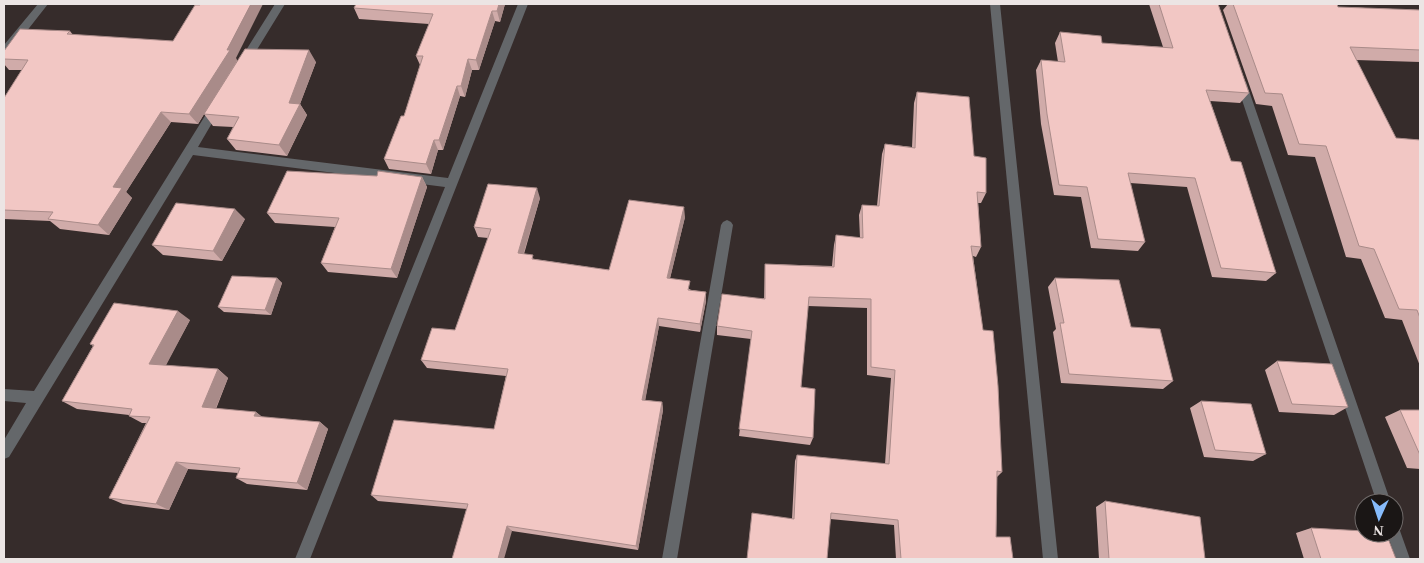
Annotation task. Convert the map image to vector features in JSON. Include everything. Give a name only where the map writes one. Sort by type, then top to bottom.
[{"type":"street","points":[[4,52],[44,4]]},
{"type":"street","points":[[235,77],[280,4]]},
{"type":"street","points":[[303,559],[522,4]]},
{"type":"street","points":[[995,4],[1051,559]]},
{"type":"street","points":[[1236,70],[1381,493]]},
{"type":"street","points":[[4,452],[225,93]]},
{"type":"street","points":[[189,150],[452,183]]},
{"type":"street","points":[[669,559],[726,225]]},
{"type":"street","points":[[4,395],[36,398]]},
{"type":"street","points":[[1397,543],[1403,559]]},
{"type":"building","points":[[251,4],[227,50],[230,50],[189,114],[161,112],[113,187],[122,188],[98,225],[48,219],[53,212],[4,210],[4,98],[28,60],[4,59],[4,51],[20,29],[70,31],[67,34],[173,41],[195,5]]},
{"type":"building","points":[[356,4],[499,4],[497,11],[492,11],[476,60],[468,59],[461,86],[457,86],[439,140],[434,140],[426,164],[384,159],[401,116],[404,116],[423,56],[416,56],[433,14],[354,8]]},
{"type":"building","points":[[1159,4],[1218,4],[1249,93],[1206,90],[1231,161],[1241,162],[1276,273],[1221,268],[1195,178],[1128,173],[1145,242],[1098,239],[1087,187],[1059,185],[1047,114],[1041,60],[1065,62],[1060,32],[1101,36],[1102,43],[1173,48]]},
{"type":"building","points":[[1233,4],[1337,4],[1338,7],[1420,10],[1420,50],[1350,47],[1396,138],[1420,140],[1420,318],[1417,310],[1399,309],[1374,249],[1359,246],[1326,146],[1299,144],[1282,94],[1265,93]]},
{"type":"building","points":[[245,49],[309,50],[289,103],[300,104],[279,145],[227,139],[239,117],[204,114]]},
{"type":"building","points":[[917,92],[969,97],[974,156],[986,158],[986,193],[977,192],[981,247],[971,246],[983,330],[993,331],[998,386],[1002,472],[997,471],[996,537],[1010,537],[1013,559],[901,559],[898,520],[831,513],[827,559],[747,559],[752,513],[794,519],[797,455],[889,464],[895,370],[871,367],[871,299],[809,297],[801,387],[815,389],[813,438],[739,429],[752,331],[717,326],[722,294],[765,299],[765,264],[834,267],[836,235],[863,238],[862,205],[879,206],[885,144],[915,148]]},
{"type":"building","points":[[287,171],[377,176],[378,171],[422,177],[391,269],[321,263],[339,218],[267,213]]},
{"type":"building","points":[[488,184],[537,188],[518,253],[533,255],[532,259],[609,270],[629,200],[684,207],[667,278],[690,281],[688,290],[706,292],[700,324],[658,318],[642,400],[662,402],[636,546],[507,526],[498,559],[452,559],[468,504],[371,495],[394,420],[494,429],[508,369],[421,360],[432,328],[455,330],[491,229],[474,227]]},
{"type":"building","points":[[176,203],[235,209],[213,251],[152,245]]},
{"type":"building","points":[[232,276],[277,278],[265,310],[218,307]]},
{"type":"building","points":[[1055,278],[1119,280],[1131,327],[1160,329],[1173,381],[1069,374],[1060,323],[1064,323]]},
{"type":"building","points":[[114,303],[178,311],[149,364],[218,369],[202,407],[256,412],[254,416],[320,422],[297,483],[236,478],[240,468],[176,462],[156,504],[109,498],[150,417],[129,416],[132,409],[62,401],[94,345],[90,344]]},
{"type":"building","points":[[1277,361],[1332,364],[1348,407],[1292,404]]},
{"type":"building","points":[[1201,401],[1251,404],[1266,454],[1215,450]]},
{"type":"building","points":[[1400,410],[1420,410],[1420,455]]},
{"type":"building","points":[[1105,501],[1200,517],[1205,559],[1109,559]]},
{"type":"building","points":[[1311,528],[1354,530],[1354,543],[1390,543],[1396,559],[1321,559]]}]
